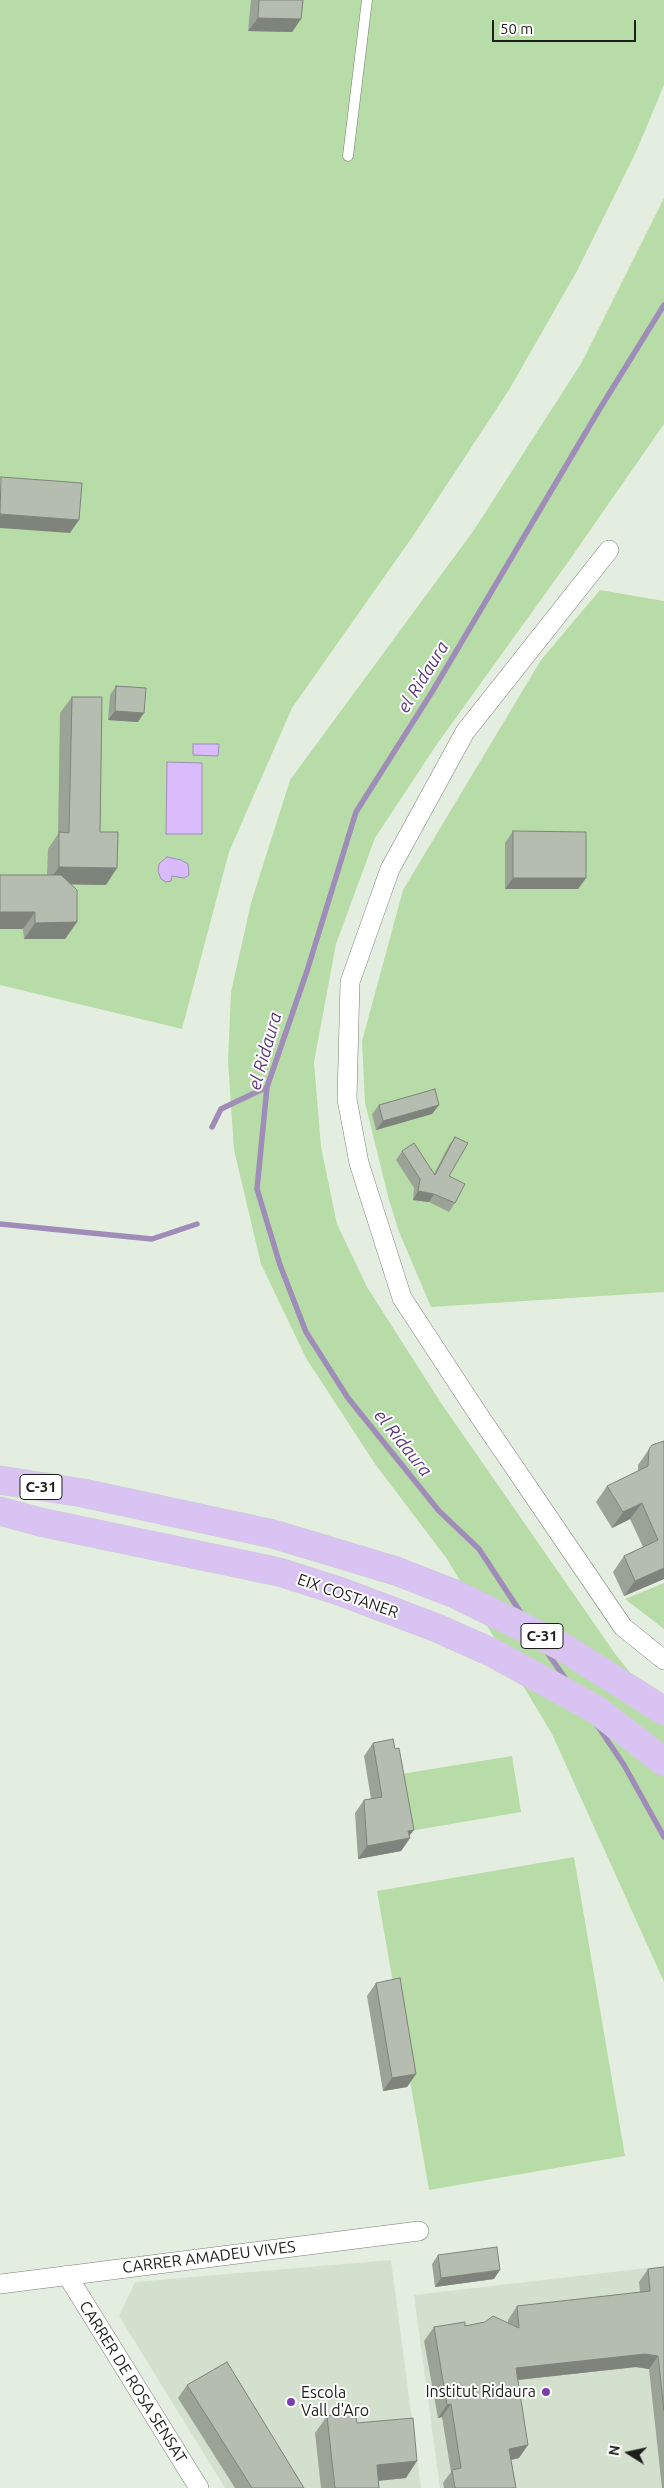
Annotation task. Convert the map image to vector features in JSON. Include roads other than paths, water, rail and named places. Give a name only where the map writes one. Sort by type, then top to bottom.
[{"type":"highway","points":[[0,1463],[83,1493]]},
{"type":"highway","name":"C-31","points":[[0,1480],[83,1493],[273,1534],[412,1577],[455,1594],[562,1646],[664,1711]]},
{"type":"highway","name":"EIX COSTANER","points":[[0,1511],[40,1522],[279,1572],[339,1591],[437,1628],[493,1652],[597,1710],[664,1762]]},
{"type":"highway","points":[[0,1524],[40,1522]]},
{"type":"street","points":[[609,550],[465,732],[390,869],[350,982],[347,1099],[359,1163],[402,1298],[478,1414],[623,1627],[664,1660]]},
{"type":"street","name":"CARRER AMADEU VIVES","points":[[0,2284],[418,2231]]},
{"type":"street","name":"CARRER DE ROSA SENSAT","points":[[67,2275],[199,2488]]},
{"type":"lane","points":[[348,156],[367,0]]},
{"type":"waterway","name":"el Ridaura","points":[[523,1616],[479,1549],[439,1511],[348,1398],[306,1332],[280,1265],[257,1189],[267,1087],[307,971],[356,812],[432,692],[599,410],[664,305]]},
{"type":"waterway","points":[[212,1127],[221,1109],[267,1087]]},
{"type":"waterway","points":[[0,1224],[152,1239],[197,1224]]},
{"type":"waterway","name":"el Ridaura","points":[[546,1651],[568,1682]]},
{"type":"waterway","name":"el Ridaura","points":[[597,1725],[624,1765],[664,1837]]},
{"type":"place","name":"Institut Ridaura","points":[[546,2392]]},
{"type":"place","name":"Escola Vall d'Aro","points":[[291,2402]]}]
